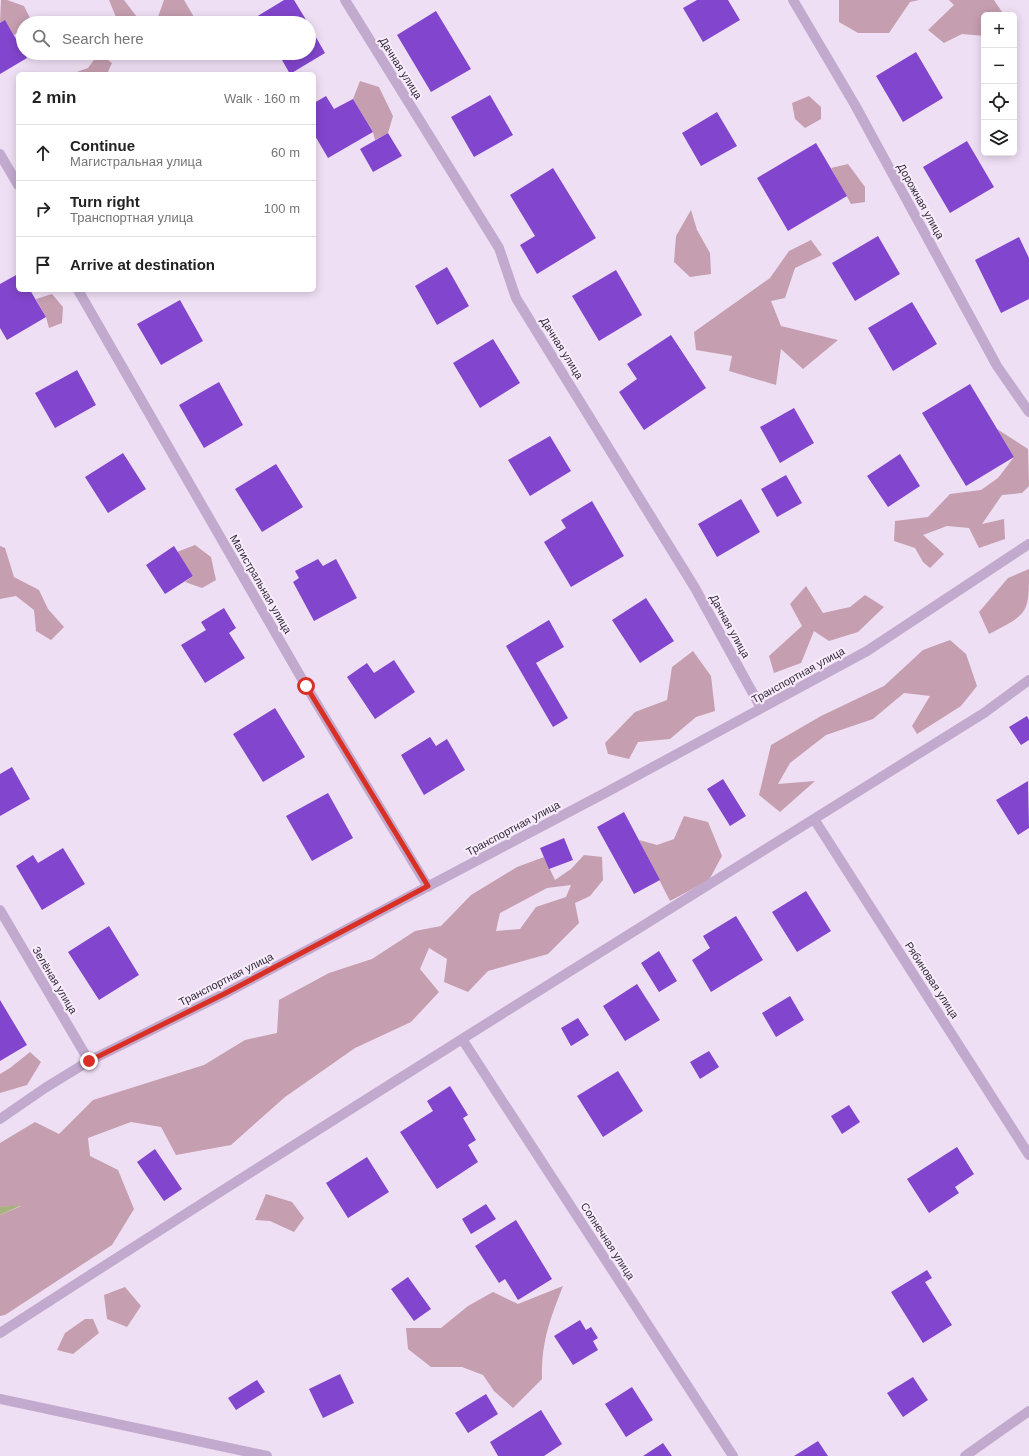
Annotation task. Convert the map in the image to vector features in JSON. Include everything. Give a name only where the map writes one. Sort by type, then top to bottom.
[{"type":"street","name":"Дачная улица","points":[[345,0],[499,248],[516,298],[691,581],[761,708]]},
{"type":"street","name":"Дорожная улица","points":[[793,0],[855,105],[997,366],[1029,412]]},
{"type":"street","points":[[0,154],[16,182]]},
{"type":"street","name":"Магистральная улица","points":[[79,292],[306,686],[428,886]]},
{"type":"street","name":"Транспортная улица","points":[[0,1119],[45,1088],[89,1061],[224,994],[867,651],[1029,544]]},
{"type":"street","points":[[0,1333],[131,1248],[462,1039],[984,713],[1029,680]]},
{"type":"street","name":"Рябиновая улица","points":[[814,819],[1029,1155]]},
{"type":"street","name":"Зелёная улица","points":[[0,910],[89,1061]]},
{"type":"street","name":"Солнечная улица","points":[[462,1039],[733,1456]]},
{"type":"street","points":[[0,1399],[267,1456]]},
{"type":"street","points":[[965,1456],[1029,1411]]},
{"type":"shaded area","points":[[1,0],[7,0],[24,6],[29,16],[16,16],[16,33],[14,35],[5,21],[0,23]]},
{"type":"shaded area","points":[[109,0],[124,0],[136,16],[116,16]]},
{"type":"shaded area","points":[[164,0],[184,0],[193,16],[158,16]]},
{"type":"shaded area","points":[[839,0],[919,0],[910,2],[889,33],[858,33],[839,22]]},
{"type":"shaded area","points":[[949,0],[994,0],[1002,12],[981,12],[981,36],[962,34],[944,43],[928,30],[954,5]]},
{"type":"shaded area","points":[[94,60],[108,60],[112,63],[108,72],[77,72],[88,68]]},
{"type":"shaded area","points":[[360,81],[379,87],[393,116],[388,133],[375,140],[373,132],[353,99]]},
{"type":"shaded area","points":[[809,96],[821,107],[821,119],[805,128],[795,119],[792,103]]},
{"type":"shaded area","points":[[848,164],[865,187],[865,202],[851,204],[831,168]]},
{"type":"shaded area","points":[[691,210],[697,230],[710,253],[711,274],[690,277],[674,262],[676,236]]},
{"type":"shaded area","points":[[811,240],[822,255],[795,268],[785,298],[771,301],[781,326],[838,340],[803,369],[781,349],[776,385],[729,371],[732,356],[696,350],[694,332],[770,278],[789,251]]},
{"type":"shaded area","points":[[52,294],[63,307],[62,323],[49,328],[46,317],[36,299]]},
{"type":"shaded area","points":[[997,429],[1028,449],[1029,486],[1022,493],[1002,495],[982,524],[1004,519],[1005,539],[979,548],[969,528],[947,526],[923,535],[944,554],[930,568],[923,562],[915,548],[894,541],[895,521],[928,517],[950,494],[981,490],[998,478],[1014,457]]},
{"type":"shaded area","points":[[195,545],[211,557],[216,580],[202,588],[185,582],[193,576],[177,552]]},
{"type":"shaded area","points":[[0,546],[5,548],[14,577],[39,590],[48,609],[64,627],[51,640],[36,631],[34,610],[16,596],[0,599]]},
{"type":"shaded area","points":[[1029,569],[1027,604],[1024,610],[1012,621],[989,634],[979,612],[1008,578]]},
{"type":"shaded area","points":[[806,586],[823,613],[850,607],[865,595],[884,607],[858,632],[829,641],[814,631],[801,663],[774,673],[769,656],[802,626],[790,604]]},
{"type":"shaded area","points":[[950,640],[966,654],[977,686],[961,706],[917,734],[912,726],[930,696],[904,693],[873,719],[826,735],[790,763],[778,784],[815,781],[780,812],[759,795],[771,745],[821,716],[884,686],[923,650]]},
{"type":"shaded area","points":[[693,651],[711,676],[715,711],[696,717],[670,739],[638,742],[629,759],[608,754],[605,743],[635,712],[667,700],[672,667]]},
{"type":"shaded area","points":[[684,816],[708,822],[722,856],[709,880],[670,901],[639,840],[657,845],[674,839]]},
{"type":"shaded area","points":[[584,855],[602,857],[603,880],[590,896],[575,903],[579,923],[548,954],[488,971],[468,992],[444,982],[447,959],[429,948],[420,969],[439,992],[411,1022],[355,1048],[285,1097],[231,1145],[176,1155],[161,1127],[131,1122],[88,1138],[90,1156],[118,1170],[134,1209],[112,1245],[5,1315],[0,1316],[0,1215],[21,1206],[0,1207],[0,1143],[35,1122],[59,1134],[93,1100],[204,1065],[245,1040],[277,1033],[279,1000],[329,973],[372,959],[415,931],[441,926],[471,895],[517,867],[544,857],[555,880],[571,869]],"holes":[[[571,885],[566,897],[536,907],[520,929],[496,931],[500,913],[547,888]]]},
{"type":"shaded area","points":[[30,1052],[41,1062],[27,1085],[0,1093],[0,1074]]},
{"type":"shaded area","points":[[266,1194],[292,1202],[304,1218],[294,1232],[270,1221],[255,1220]]},
{"type":"shaded area","points":[[22,1205],[0,1215],[0,1207]]},
{"type":"shaded area","points":[[563,1286],[547,1331],[543,1354],[542,1379],[513,1408],[494,1391],[483,1375],[462,1367],[431,1367],[408,1349],[406,1328],[441,1328],[468,1306],[493,1292],[518,1304]]},
{"type":"shaded area","points":[[125,1287],[141,1306],[127,1327],[107,1319],[104,1295]]},
{"type":"shaded area","points":[[85,1319],[93,1319],[99,1333],[73,1354],[57,1350],[65,1333]]},
{"type":"building","points":[[284,0],[294,0],[304,16],[258,16]]},
{"type":"building","points":[[697,0],[728,0],[740,20],[703,42],[683,8]]},
{"type":"building","points":[[436,11],[471,69],[431,92],[397,35]]},
{"type":"building","points":[[5,20],[16,39],[16,60],[24,60],[0,74],[0,23]]},
{"type":"building","points":[[316,37],[325,53],[316,58]]},
{"type":"building","points":[[916,52],[943,98],[903,122],[876,76]]},
{"type":"building","points":[[282,60],[313,60],[293,72],[289,72]]},
{"type":"building","points":[[490,95],[513,135],[474,157],[451,117]]},
{"type":"building","points":[[326,96],[334,109],[353,99],[373,132],[328,158],[316,137],[316,102]]},
{"type":"building","points":[[717,112],[737,146],[701,166],[682,133]]},
{"type":"building","points":[[388,133],[402,156],[373,172],[360,149]]},
{"type":"building","points":[[967,141],[994,187],[950,213],[923,167]]},
{"type":"building","points":[[816,143],[847,196],[788,231],[757,178]]},
{"type":"building","points":[[553,168],[596,238],[537,274],[520,245],[535,236],[510,195]]},
{"type":"building","points":[[878,236],[900,274],[855,301],[832,263]]},
{"type":"building","points":[[1019,237],[1029,258],[1029,299],[1001,313],[975,260]]},
{"type":"building","points":[[447,267],[469,306],[437,325],[415,286]]},
{"type":"building","points":[[616,270],[642,315],[599,341],[572,296]]},
{"type":"building","points":[[16,275],[16,292],[31,292],[46,317],[7,340],[0,328],[0,284]]},
{"type":"building","points":[[180,300],[203,341],[161,365],[137,324]]},
{"type":"building","points":[[912,302],[937,344],[893,371],[868,328]]},
{"type":"building","points":[[671,335],[706,388],[644,430],[619,392],[637,379],[627,364]]},
{"type":"building","points":[[493,339],[520,383],[480,408],[453,363]]},
{"type":"building","points":[[77,370],[96,405],[55,428],[35,393]]},
{"type":"building","points":[[219,382],[243,425],[204,448],[179,405]]},
{"type":"building","points":[[970,384],[1014,457],[966,486],[922,413]]},
{"type":"building","points":[[794,408],[814,443],[780,463],[760,427]]},
{"type":"building","points":[[550,436],[571,471],[530,496],[508,460]]},
{"type":"building","points":[[123,453],[146,489],[108,513],[85,477]]},
{"type":"building","points":[[900,454],[920,486],[888,507],[867,476]]},
{"type":"building","points":[[276,464],[303,507],[262,532],[235,489]]},
{"type":"building","points":[[786,475],[802,503],[777,517],[761,489]]},
{"type":"building","points":[[741,499],[760,532],[717,557],[698,524]]},
{"type":"building","points":[[592,501],[624,556],[571,587],[544,542],[566,528],[561,520]]},
{"type":"building","points":[[174,546],[193,576],[165,594],[146,565]]},
{"type":"building","points":[[318,559],[323,566],[336,559],[357,598],[314,621],[293,582],[299,578],[295,571]]},
{"type":"building","points":[[646,598],[674,641],[640,663],[612,620]]},
{"type":"building","points":[[224,608],[236,628],[229,633],[245,658],[205,683],[181,645],[206,630],[201,622]]},
{"type":"building","points":[[549,620],[564,647],[536,663],[568,718],[553,727],[506,646]]},
{"type":"building","points":[[394,660],[415,692],[375,719],[347,677],[367,663],[374,673]]},
{"type":"building","points":[[275,708],[305,757],[263,782],[233,734]]},
{"type":"building","points":[[1027,716],[1029,720],[1029,740],[1021,745],[1009,727]]},
{"type":"building","points":[[430,737],[436,746],[447,739],[465,770],[424,795],[401,755]]},
{"type":"building","points":[[12,767],[30,799],[0,816],[0,774]]},
{"type":"building","points":[[723,779],[746,816],[730,826],[707,789]]},
{"type":"building","points":[[1028,781],[1029,828],[1018,835],[996,800]]},
{"type":"building","points":[[328,793],[353,838],[312,861],[286,816]]},
{"type":"building","points":[[624,812],[660,880],[634,894],[597,827]]},
{"type":"building","points":[[564,838],[573,860],[549,869],[540,848]]},
{"type":"building","points":[[63,848],[85,884],[42,910],[16,866],[33,855],[38,863]]},
{"type":"building","points":[[806,891],[831,931],[797,952],[772,912]]},
{"type":"building","points":[[736,916],[763,960],[711,992],[692,960],[710,948],[703,936]]},
{"type":"building","points":[[109,926],[139,975],[99,1000],[68,952]]},
{"type":"building","points":[[659,951],[677,981],[659,992],[641,963]]},
{"type":"building","points":[[637,984],[660,1020],[625,1041],[603,1006]]},
{"type":"building","points":[[790,996],[804,1020],[776,1037],[762,1013]]},
{"type":"building","points":[[0,1000],[27,1045],[0,1061]]},
{"type":"building","points":[[578,1018],[589,1035],[571,1046],[561,1028]]},
{"type":"building","points":[[709,1051],[719,1067],[700,1079],[690,1062]]},
{"type":"building","points":[[618,1071],[643,1111],[603,1137],[577,1096]]},
{"type":"building","points":[[450,1086],[468,1115],[463,1118],[476,1140],[468,1145],[478,1162],[437,1189],[400,1132],[433,1111],[427,1101]]},
{"type":"building","points":[[849,1105],[860,1122],[842,1134],[831,1116]]},
{"type":"building","points":[[957,1147],[974,1174],[955,1187],[959,1193],[929,1213],[907,1179]]},
{"type":"building","points":[[155,1149],[182,1189],[164,1201],[137,1162]]},
{"type":"building","points":[[367,1157],[389,1192],[348,1218],[326,1183]]},
{"type":"building","points":[[486,1204],[496,1219],[471,1234],[462,1219]]},
{"type":"building","points":[[516,1220],[552,1279],[518,1300],[505,1279],[499,1283],[475,1246]]},
{"type":"building","points":[[927,1270],[932,1278],[925,1282],[952,1325],[923,1343],[891,1292]]},
{"type":"building","points":[[408,1277],[431,1309],[414,1321],[391,1289]]},
{"type":"building","points":[[580,1320],[586,1330],[591,1327],[598,1338],[593,1341],[598,1350],[573,1365],[554,1336]]},
{"type":"building","points":[[340,1374],[354,1403],[323,1418],[309,1389]]},
{"type":"building","points":[[913,1377],[928,1400],[903,1417],[887,1393]]},
{"type":"building","points":[[257,1380],[265,1392],[236,1410],[228,1398]]},
{"type":"building","points":[[632,1387],[653,1420],[626,1437],[605,1404]]},
{"type":"building","points":[[486,1394],[498,1414],[468,1433],[455,1413]]},
{"type":"building","points":[[541,1410],[562,1444],[544,1456],[498,1456],[490,1442]]},
{"type":"building","points":[[818,1441],[828,1456],[794,1456]]},
{"type":"building","points":[[663,1443],[672,1456],[643,1456]]},
{"type":"route","points":[[89,1061],[224,994],[428,886],[306,686]]}]
